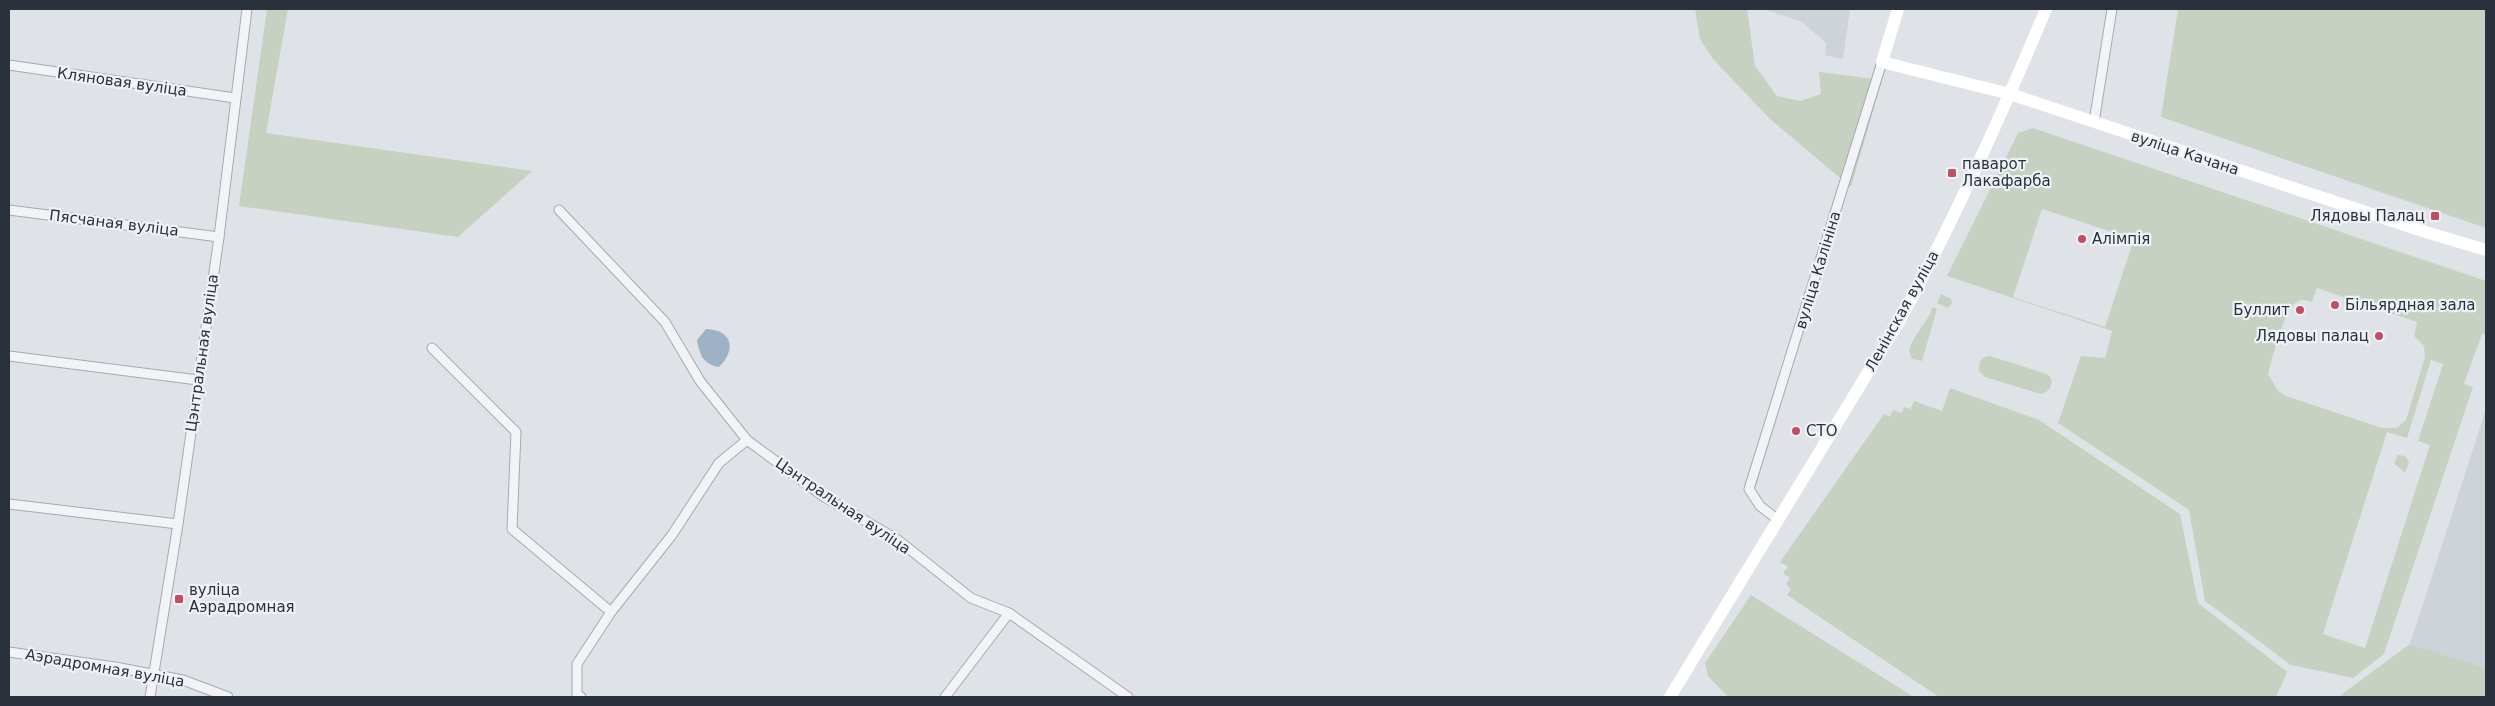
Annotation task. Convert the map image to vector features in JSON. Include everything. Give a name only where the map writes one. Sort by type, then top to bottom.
[{"type":"main road","name":"вуліца Калініна","points":[[1882,62],[1898,9]]},
{"type":"main road","name":"Ленінская вуліца","points":[[1670,697],[1900,320],[1924,276],[2010,94],[2046,9]]},
{"type":"main road","name":"вуліца Качана","points":[[1882,62],[2010,94],[2420,230],[2486,250]]},
{"type":"street","name":"Цэнтральная вуліца","points":[[150,697],[178,524],[219,237],[235,98],[248,9]]},
{"type":"street","points":[[2094,122],[2112,9]]},
{"type":"street","name":"вуліца Калініна","points":[[1778,520],[1760,506],[1749,489],[1882,62]]},
{"type":"street","name":"Кляновая вуліца","points":[[9,65],[235,98]]},
{"type":"street","name":"Пясчаная вуліца","points":[[9,210],[219,237]]},
{"type":"street","name":"Цэнтральная вуліца","points":[[559,210],[665,322],[700,381],[747,440],[823,496],[898,540],[971,598],[1009,613],[1128,697]]},
{"type":"street","points":[[432,348],[516,432],[512,529],[611,612]]},
{"type":"street","points":[[9,356],[198,380]]},
{"type":"street","points":[[581,697],[577,694],[577,664],[611,612],[672,535],[719,463],[747,440]]},
{"type":"street","points":[[9,504],[178,524]]},
{"type":"street","points":[[945,697],[1009,613]]},
{"type":"street","name":"Аэрадромная вуліца","points":[[9,652],[115,667],[154,676],[184,680],[228,697]]},
{"type":"shaded area","points":[[1764,9],[1850,9],[1843,59],[1825,55],[1826,43],[1802,22]]},
{"type":"shaded area","points":[[2486,409],[2486,668],[2410,644]]},
{"type":"green space","points":[[267,9],[288,9],[266,133],[532,171],[458,237],[239,206]]},
{"type":"green space","points":[[1695,9],[1747,9],[1755,66],[1777,96],[1800,101],[1821,94],[1819,72],[1882,80],[1851,187],[1770,119],[1713,59],[1700,39]]},
{"type":"green space","points":[[2178,9],[2486,9],[2486,228],[2161,117]]},
{"type":"green space","points":[[2033,128],[2486,281],[2486,334],[2482,334],[2464,384],[2473,387],[2384,654],[2353,678],[2291,665],[2205,601],[2189,510],[2058,423],[2081,356],[2105,358],[2112,331],[1947,276],[2018,133]],"holes":[[[2042,209],[2134,239],[2105,327],[2013,297]],[[2317,288],[2417,322],[2414,336],[2424,346],[2425,357],[2406,420],[2397,428],[2382,428],[2286,396],[2278,391],[2268,374],[2283,324],[2292,306],[2297,302],[2301,300],[2312,302]],[[2431,360],[2443,364],[2418,441],[2430,445],[2365,648],[2323,634],[2387,432],[2407,438]]]},
{"type":"green space","points":[[1941,294],[1951,299],[1952,303],[1948,308],[1937,303]]},
{"type":"green space","points":[[1933,307],[1937,309],[1922,361],[1912,359],[1909,350],[1911,344]]},
{"type":"green space","points":[[1990,356],[2047,374],[2051,378],[2050,388],[2041,394],[1985,377],[1979,371],[1979,365],[1982,359]]},
{"type":"green space","points":[[1950,388],[2039,420],[2180,514],[2198,603],[2287,672],[2276,697],[1939,697],[1787,595],[1791,589],[1786,584],[1790,578],[1783,573],[1788,567],[1780,562],[1884,414],[1890,417],[1893,410],[1902,413],[1904,407],[1911,409],[1914,401],[1942,411]]},
{"type":"green space","points":[[2398,455],[2405,456],[2409,462],[2405,473],[2394,463]]},
{"type":"green space","points":[[1751,595],[1914,697],[1728,697],[1708,676],[1705,663]]},
{"type":"green space","points":[[2410,644],[2486,668],[2486,697],[2338,697]]},
{"type":"water","points":[[706,329],[722,333],[729,342],[728,354],[719,367],[709,364],[699,351],[697,340]]},
{"type":"place","name":"паварот Лакафарба","points":[[1952,173]]},
{"type":"place","name":"Лядовы Палац","points":[[2435,216]]},
{"type":"place","name":"Алімпія","points":[[2082,239]]},
{"type":"place","name":"Більярдная зала","points":[[2335,305]]},
{"type":"place","name":"Буллит","points":[[2300,310]]},
{"type":"place","name":"Лядовы палац","points":[[2379,336]]},
{"type":"place","name":"СТО","points":[[1796,431]]},
{"type":"place","name":"вуліца Аэрадромная","points":[[179,599]]}]
